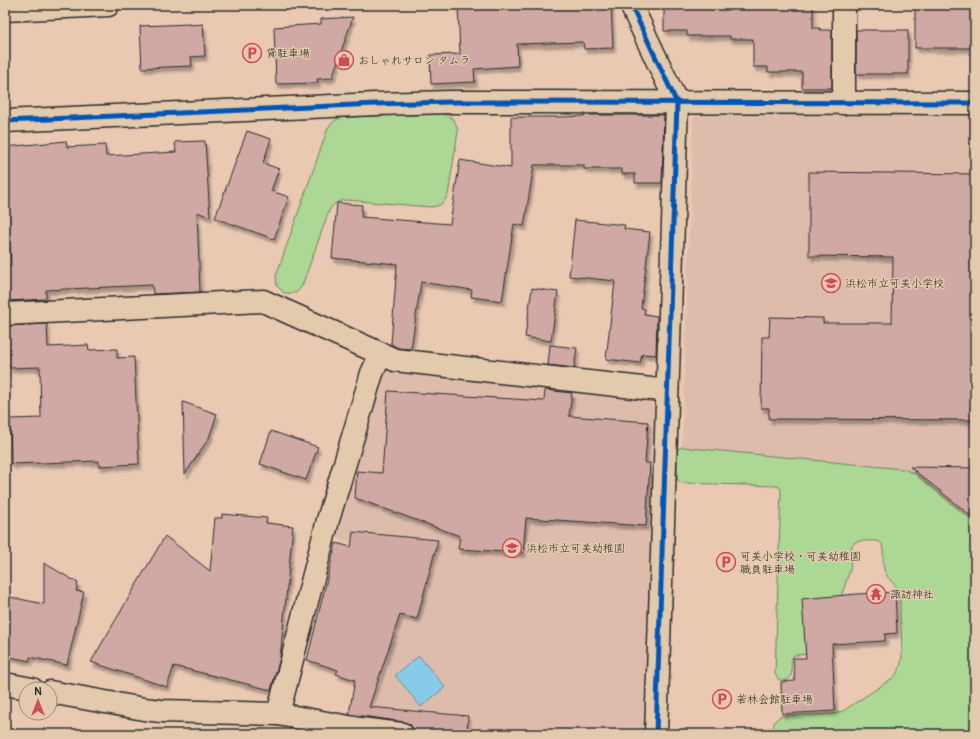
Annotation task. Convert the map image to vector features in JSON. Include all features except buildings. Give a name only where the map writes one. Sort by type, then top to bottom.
[{"type":"street","points":[[5,10],[108,5]]},
{"type":"street","points":[[631,5],[677,103],[656,734]]},
{"type":"street","points":[[844,5],[844,103]]},
{"type":"street","points":[[5,121],[450,102],[975,103]]},
{"type":"street","points":[[5,314],[263,301],[396,360],[668,390]]},
{"type":"street","points":[[278,714],[328,520],[372,373],[381,354]]},
{"type":"street","points":[[5,684],[18,686]]},
{"type":"street","points":[[58,693],[144,709],[161,711],[278,714],[366,730],[402,734]]},
{"type":"shaded area","name":"浜松市立可美小学校","points":[[698,114],[975,114],[975,522],[914,473],[903,469],[682,447],[693,119]]},
{"type":"shaded area","name":"浜松市立可美幼稚園","points":[[393,370],[646,398],[655,409],[644,734],[514,734],[371,721],[413,558],[333,537],[380,378]]},
{"type":"green space","points":[[442,114],[453,119],[458,131],[448,195],[444,201],[439,205],[430,207],[347,200],[336,203],[329,211],[302,286],[296,293],[284,293],[277,286],[276,276],[328,128],[331,124],[344,117]]},
{"type":"green space","points":[[682,447],[903,469],[914,473],[975,522],[975,734],[773,734],[774,723],[779,717],[831,714],[843,711],[893,678],[897,673],[902,657],[899,592],[885,572],[883,566],[883,548],[880,542],[858,541],[854,543],[851,550],[851,567],[824,647],[815,654],[795,655],[792,657],[791,677],[785,680],[779,680],[775,674],[781,489],[776,486],[680,482],[677,478],[677,452],[678,449]]},
{"type":"water","points":[[419,656],[445,687],[421,707],[395,675]]},
{"type":"cycle path","points":[[631,5],[677,103],[656,734]]},
{"type":"cycle path","points":[[5,121],[450,102],[975,103]]},
{"type":"place","name":"貸駐車場","points":[[252,53]]},
{"type":"place","name":"おしゃれサロン タムラ","points":[[344,60]]},
{"type":"place","name":"浜松市立可美小学校","points":[[831,283]]},
{"type":"place","name":"浜松市立可美幼稚園","points":[[512,548]]},
{"type":"place","name":"可美小学校・可美幼稚園 職員駐車場","points":[[726,562]]},
{"type":"place","name":"諏訪神社","points":[[876,594]]},
{"type":"place","name":"若林会館駐車場","points":[[722,699]]}]
